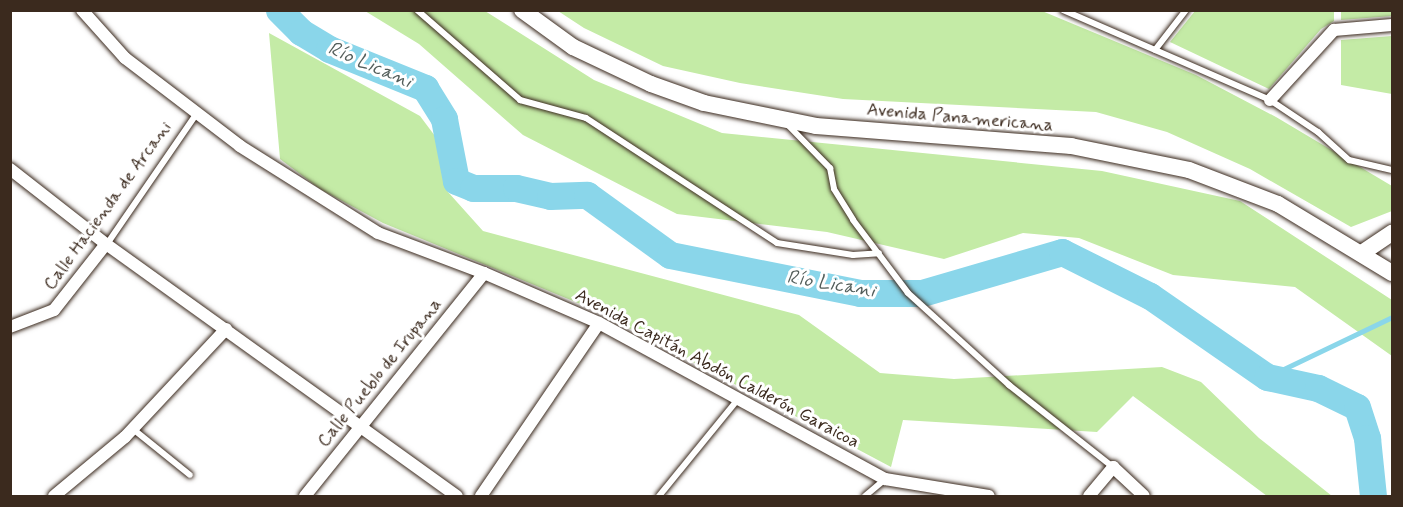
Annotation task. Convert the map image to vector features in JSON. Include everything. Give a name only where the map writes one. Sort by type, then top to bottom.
[{"type":"main road","name":"Avenida Panamericana","points":[[522,10],[573,47],[651,84],[704,103],[816,126],[1071,147],[1189,170],[1278,204],[1392,273]]},
{"type":"main road","points":[[1362,253],[1392,233]]},
{"type":"street","name":"Avenida Capitán Abdón Calderón Garaicoa","points":[[82,10],[125,58],[197,113],[318,198],[378,233],[484,273],[599,323],[885,479],[989,496]]},
{"type":"street","points":[[1270,100],[1334,30],[1392,25]]},
{"type":"street","points":[[10,169],[106,244],[361,424],[457,496]]},
{"type":"street","name":"Calle Hacienda de Arcani","points":[[10,327],[54,310],[106,244]]},
{"type":"street","name":"Calle Pueblo de Irupana","points":[[305,496],[484,273]]},
{"type":"street","points":[[482,496],[599,323]]},
{"type":"street","points":[[54,496],[133,428],[226,329]]},
{"type":"street","points":[[1089,496],[1113,467],[1144,496]]},
{"type":"lane","points":[[417,10],[520,100],[586,118],[777,243],[853,255],[879,253]]},
{"type":"lane","points":[[1063,10],[1270,100],[1318,132],[1349,160],[1392,170]]},
{"type":"lane","points":[[1155,50],[1186,10]]},
{"type":"lane","name":"Calle Hacienda de Arcani","points":[[106,244],[197,113]]},
{"type":"lane","points":[[783,119],[830,168],[834,189],[879,253],[932,318],[1113,467]]},
{"type":"lane","points":[[659,496],[739,399]]},
{"type":"lane","points":[[133,428],[190,475]]},
{"type":"lane","points":[[865,496],[885,479]]},
{"type":"green space","points":[[365,11],[485,11],[594,80],[722,133],[1102,171],[1240,201],[1392,300],[1392,356],[1295,287],[1173,275],[1079,238],[1023,233],[944,259],[827,232],[677,214],[523,135],[419,44]]},
{"type":"green space","points":[[558,11],[1042,11],[1196,75],[1276,117],[1392,186],[1392,211],[1351,227],[1250,169],[1167,132],[1096,112],[843,99],[740,83],[663,66],[584,28]]},
{"type":"green space","points":[[1195,11],[1334,11],[1334,21],[1321,29],[1269,89],[1170,42]]},
{"type":"green space","points":[[1341,11],[1392,11],[1392,16],[1341,20]]},
{"type":"green space","points":[[269,33],[420,116],[435,136],[448,192],[483,231],[799,315],[880,373],[954,379],[1162,367],[1201,382],[1259,438],[1332,496],[1267,496],[1133,396],[1097,432],[903,420],[891,467],[595,310],[383,223],[320,189],[280,159]]},
{"type":"green space","points":[[1392,36],[1392,94],[1341,85],[1341,40]]},
{"type":"waterway","name":"Río Licani","points":[[279,10],[301,32],[329,49],[425,88],[444,119],[456,181],[473,188],[516,188],[550,196],[587,195],[670,255],[860,293],[922,293],[1062,252],[1150,296],[1267,377],[1318,388],[1357,407],[1367,438],[1373,496]]},
{"type":"waterway","points":[[1267,377],[1392,317]]}]
